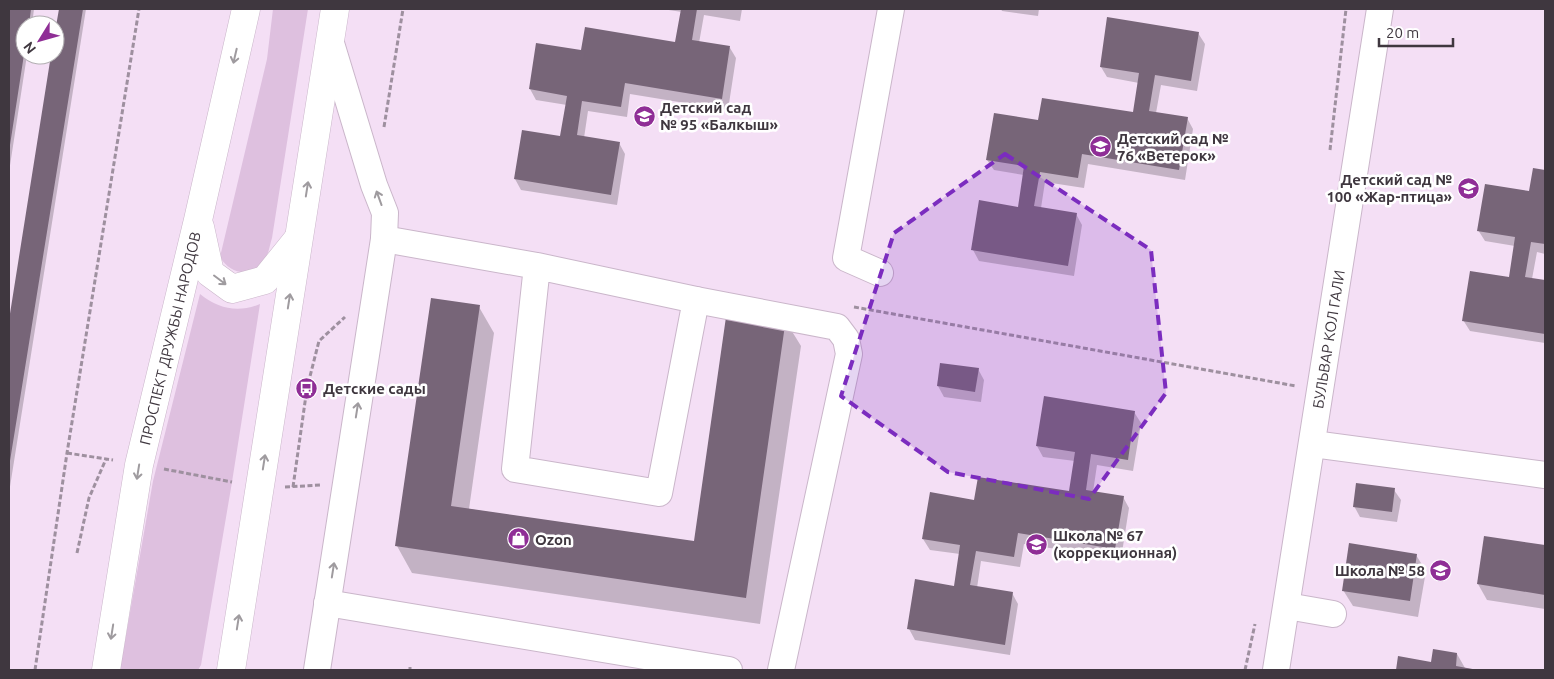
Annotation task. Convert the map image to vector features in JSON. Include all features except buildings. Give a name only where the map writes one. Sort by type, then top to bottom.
[{"type":"main road","name":"ПРОСПЕКТ ДРУЖБЫ НАРОДОВ","points":[[106,670],[139,464],[198,220],[246,9]]},
{"type":"main road","points":[[231,670],[335,9]]},
{"type":"main road","points":[[198,220],[210,272],[232,290],[265,280],[299,237]]},
{"type":"street","points":[[880,273],[846,258],[891,9]]},
{"type":"street","name":"БУЛЬВАР КОЛ ГАЛИ","points":[[1276,670],[1380,9]]},
{"type":"street","points":[[317,670],[384,239],[385,213],[374,185],[330,40]]},
{"type":"street","points":[[384,239],[537,266],[696,300],[837,327],[846,339],[849,354],[781,670]]},
{"type":"street","points":[[537,266],[515,469],[659,493],[696,300]]},
{"type":"street","points":[[1313,444],[1545,475]]},
{"type":"street","points":[[327,604],[729,670]]},
{"type":"street","points":[[1286,606],[1333,614]]},
{"type":"path","points":[[35,670],[67,453],[140,9]]},
{"type":"path","points":[[293,486],[306,388],[320,341],[346,316]]},
{"type":"path","points":[[67,453],[121,462]]},
{"type":"path","points":[[77,553],[90,498],[106,459]]},
{"type":"path","points":[[157,467],[232,482]]},
{"type":"path","points":[[284,488],[322,485]]},
{"type":"highlighted area","points":[[1005,154],[1151,250],[1166,393],[1089,499],[948,472],[841,396],[894,233]]},
{"type":"shaded area","points":[[273,9],[308,9],[272,238],[267,256],[261,264],[256,269],[243,272],[230,268],[220,257],[267,59]]},
{"type":"shaded area","points":[[200,294],[214,303],[229,308],[252,307],[260,304],[201,665],[198,670],[120,670],[153,481]]},
{"type":"place","name":"Детский сад № 95 «Балкыш»","points":[[644,116]]},
{"type":"place","name":"Детский сад № 76 «Ветерок»","points":[[1101,147]]},
{"type":"place","name":"Детский сад № 100 «Жар-птица»","points":[[1468,188]]},
{"type":"place","name":"Детские сады","points":[[307,388]]},
{"type":"place","name":"Ozon","points":[[519,539]]},
{"type":"place","name":"Школа № 67 (коррекционная)","points":[[1037,544]]},
{"type":"place","name":"Школа № 58","points":[[1441,570]]}]
